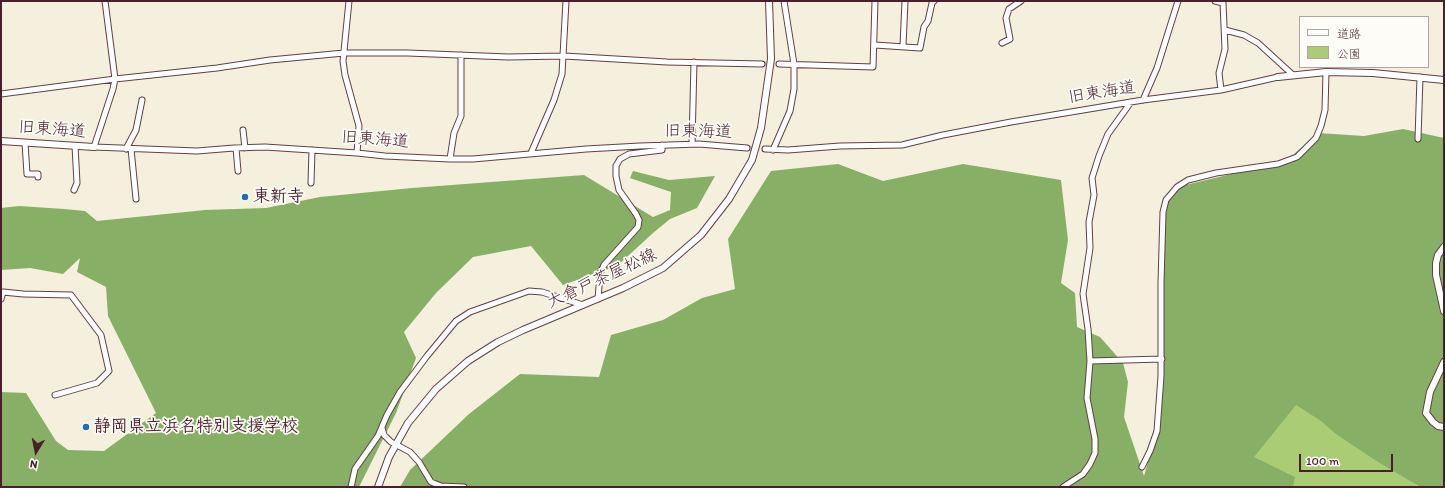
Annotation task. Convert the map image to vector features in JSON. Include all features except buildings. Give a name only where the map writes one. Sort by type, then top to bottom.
[{"type":"street","points":[[94,147],[115,79],[105,1]]},
{"type":"street","points":[[349,1],[343,60],[345,75],[359,126],[357,152]]},
{"type":"street","points":[[531,153],[554,100],[562,74],[566,1]]},
{"type":"street","name":"大倉戸茶屋松線","points":[[378,487],[389,457],[408,423],[436,389],[468,361],[498,342],[523,330],[623,288],[663,268],[701,235],[729,199],[752,160],[761,128],[771,59],[769,1]]},
{"type":"street","points":[[773,150],[790,111],[794,89],[794,64],[784,1]]},
{"type":"street","points":[[779,64],[873,67],[875,1]]},
{"type":"street","points":[[903,46],[905,1]]},
{"type":"street","points":[[874,45],[920,48],[924,27],[928,21],[932,3],[934,1]]},
{"type":"street","points":[[1002,43],[1010,39],[1006,18],[1009,9],[1021,1]]},
{"type":"street","points":[[1143,100],[1157,68],[1178,1]]},
{"type":"street","points":[[1215,1],[1223,3],[1225,30],[1225,49],[1219,73],[1221,90]]},
{"type":"street","points":[[1225,30],[1244,35],[1258,43],[1293,75]]},
{"type":"street","points":[[1,94],[115,79],[217,68],[270,60],[344,53],[508,57],[564,56],[667,62],[762,64]]},
{"type":"street","points":[[450,159],[454,133],[460,116],[461,55]]},
{"type":"street","points":[[692,144],[694,62]]},
{"type":"street","points":[[1142,467],[1150,451],[1157,431],[1162,359],[1161,283],[1163,212],[1166,200],[1177,187],[1188,180],[1216,173],[1278,164],[1297,157],[1316,138],[1321,126],[1324,110],[1326,72]]},
{"type":"street","name":"旧東海道","points":[[765,149],[773,150],[840,146],[898,146],[943,135],[1011,122],[1143,100],[1221,90],[1293,75],[1326,72],[1373,73],[1444,80]]},
{"type":"street","points":[[1418,139],[1420,77]]},
{"type":"street","points":[[136,199],[129,149],[136,130],[142,100]]},
{"type":"street","points":[[1063,487],[1083,474],[1095,453],[1095,439],[1087,398],[1090,361],[1088,329],[1083,294],[1090,248],[1089,222],[1094,195],[1092,178],[1108,134],[1131,102]]},
{"type":"street","points":[[243,130],[245,148]]},
{"type":"street","name":"旧東海道","points":[[1,140],[25,143],[129,149],[197,151],[245,148],[312,150],[357,152],[385,156],[450,159],[473,159],[531,153],[662,145],[692,144],[747,148]]},
{"type":"street","points":[[25,143],[26,174],[38,174],[38,177]]},
{"type":"street","points":[[598,298],[600,274],[604,265],[638,227],[639,220],[619,190],[616,176],[616,166],[620,159],[629,154],[662,150],[662,145]]},
{"type":"street","points":[[74,190],[77,183],[75,146]]},
{"type":"street","points":[[236,148],[238,171]]},
{"type":"street","points":[[310,183],[312,150]]},
{"type":"street","points":[[1444,247],[1438,255],[1436,275],[1444,311]]},
{"type":"street","points":[[351,487],[355,469],[382,428],[387,415],[400,392],[456,321],[470,312],[529,290],[542,292],[583,304]]},
{"type":"street","points":[[1,299],[2,292],[71,295],[101,335],[109,371],[97,383],[55,395]]},
{"type":"street","points":[[1090,361],[1162,359]]},
{"type":"street","points":[[1444,362],[1430,392],[1426,413],[1438,426],[1444,427]]},
{"type":"street","points":[[382,428],[386,438],[410,452],[419,462],[430,482],[441,486],[464,487]]},
{"type":"green space","points":[[1403,129],[1444,138],[1444,487],[1420,487],[1375,460],[1296,405],[1254,457],[1295,477],[1293,487],[400,487],[410,470],[469,414],[520,374],[599,377],[611,335],[663,320],[702,298],[735,289],[728,239],[771,171],[838,164],[883,181],[963,164],[1061,180],[1068,240],[1061,283],[1075,293],[1077,327],[1100,337],[1123,363],[1128,382],[1124,417],[1144,476],[1157,431],[1165,207],[1177,187],[1286,161],[1318,133],[1364,136]]},
{"type":"green space","points":[[633,171],[669,180],[715,176],[697,208],[670,219],[617,266],[563,285],[531,246],[473,257],[436,293],[404,332],[416,358],[396,413],[359,487],[1,487],[1,392],[26,393],[56,441],[68,450],[104,451],[156,413],[108,316],[106,287],[77,272],[80,258],[63,274],[30,268],[1,270],[1,208],[19,206],[85,211],[97,221],[205,210],[266,208],[320,197],[412,188],[584,175],[653,217],[670,210],[671,192],[630,178]]},
{"type":"green space","points":[[1296,398],[1419,487],[1200,487]]},
{"type":"tunnel","points":[[762,64],[779,64]]},
{"type":"tunnel","points":[[747,148],[765,149]]},
{"type":"place","name":"東新寺","points":[[245,197]]},
{"type":"place","name":"静岡県立浜名特別支援学校","points":[[86,427]]}]
